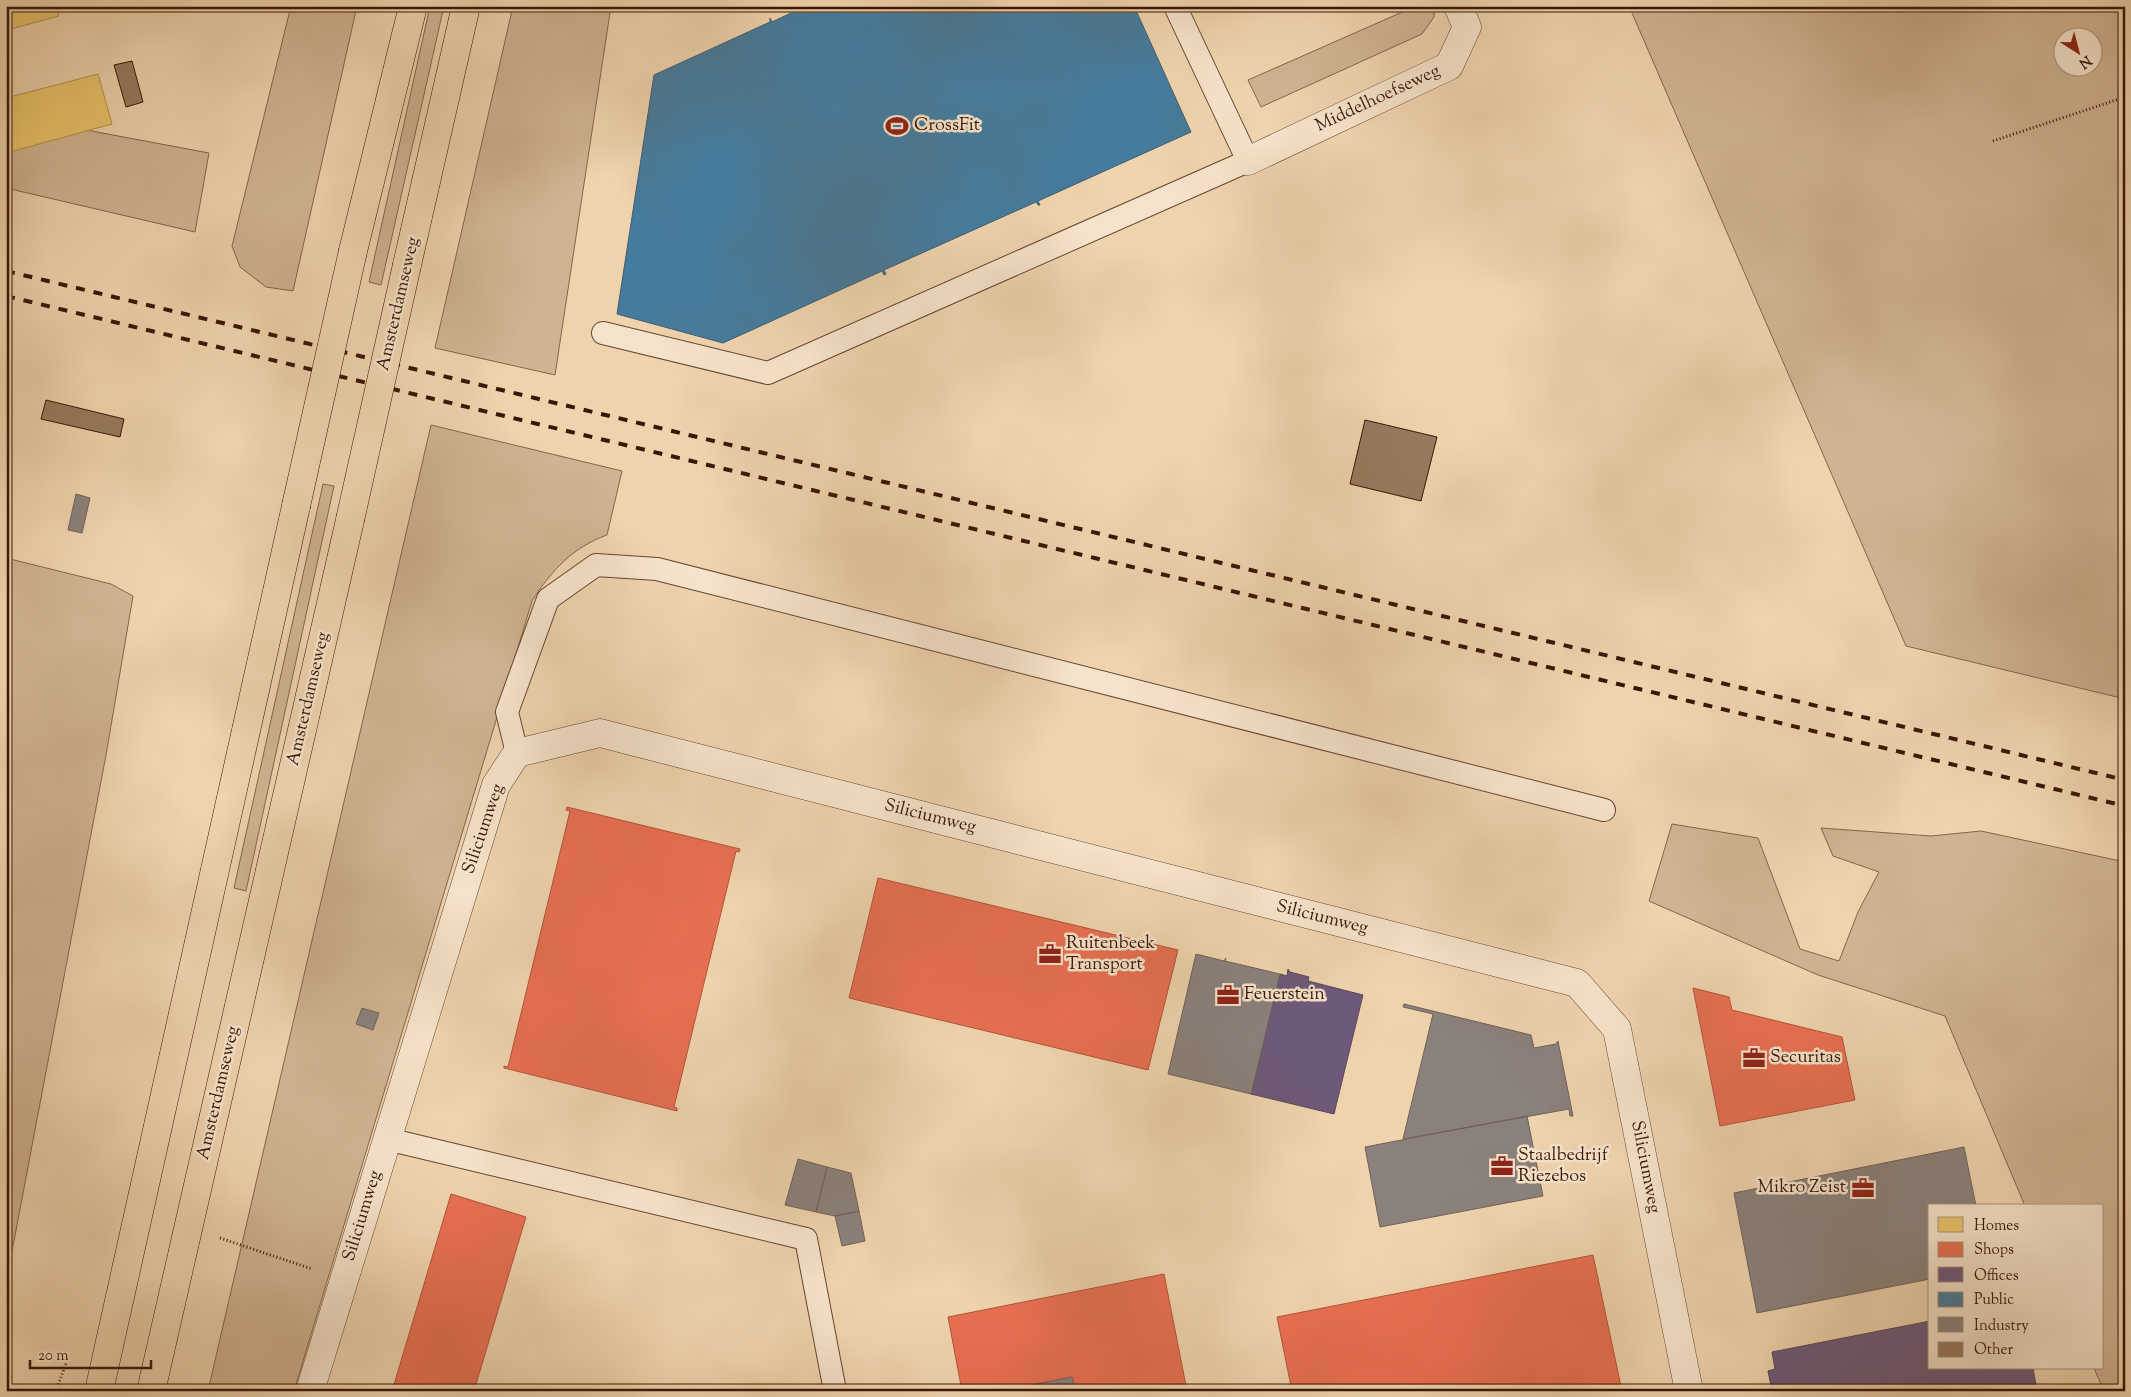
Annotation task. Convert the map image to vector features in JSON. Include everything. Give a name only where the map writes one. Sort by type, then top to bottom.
[{"type":"main road","points":[[99,1391],[353,251],[413,6]]},
{"type":"main road","name":"Amsterdamseweg","points":[[151,1391],[466,6]]},
{"type":"street","name":"Middelhoefseweg","points":[[1248,160],[1449,66],[1467,27],[1458,6]]},
{"type":"street","name":"Siliciumweg","points":[[310,1391],[496,785],[517,753],[600,733],[1577,983],[1617,1029],[1689,1391]]},
{"type":"lane","points":[[603,333],[768,373],[1248,160],[1175,6]]},
{"type":"lane","points":[[517,753],[507,712],[548,599],[596,566],[657,568],[1604,810]]},
{"type":"lane","points":[[387,1139],[806,1239],[835,1391]]},
{"type":"path","points":[[1993,141],[2125,97]]},
{"type":"path","points":[[220,1238],[293,1264]]},
{"type":"shaded area","points":[[291,6],[357,6],[293,291],[266,287],[240,267],[232,246]]},
{"type":"shaded area","points":[[430,6],[444,6],[381,285],[369,282]]},
{"type":"shaded area","points":[[513,6],[611,6],[555,375],[435,348]]},
{"type":"shaded area","points":[[1416,6],[1435,6],[1434,17],[1422,34],[1261,107],[1248,80]]},
{"type":"shaded area","points":[[1629,6],[2125,6],[2125,699],[1906,646]]},
{"type":"shaded area","points":[[6,115],[209,153],[195,232],[6,188]]},
{"type":"shaded area","points":[[431,425],[622,471],[607,535],[573,553],[555,570],[532,601],[294,1391],[208,1391]]},
{"type":"shaded area","points":[[323,484],[334,486],[246,891],[234,888]]},
{"type":"shaded area","points":[[6,558],[111,584],[133,596],[106,755],[6,1283],[6,709],[10,683],[6,653]]},
{"type":"shaded area","points":[[1672,824],[1758,838],[1800,949],[1839,961],[1858,912],[1879,872],[1833,856],[1821,828],[1931,836],[1981,831],[2125,862],[2125,1391],[2104,1391],[2095,1370],[2104,1370],[2104,1204],[2024,1204],[1945,1016],[1818,975],[1649,901]]},
{"type":"building: Homes","points":[[6,6],[56,6],[59,16],[7,30],[10,39],[6,40]]},
{"type":"building: Homes","points":[[98,74],[112,124],[6,153],[6,98]]},
{"type":"building: Shops","points":[[567,807],[740,849],[739,852],[736,851],[674,1107],[677,1108],[677,1111],[504,1068],[504,1066],[508,1067],[570,811],[566,810]]},
{"type":"building: Shops","points":[[878,878],[1178,950],[1148,1070],[849,998]]},
{"type":"building: Shops","points":[[1693,988],[1729,997],[1732,1010],[1842,1037],[1855,1100],[1720,1126]]},
{"type":"building: Shops","points":[[451,1194],[526,1217],[474,1391],[392,1391]]},
{"type":"building: Shops","points":[[1593,1255],[1622,1391],[1292,1391],[1277,1317]]},
{"type":"building: Shops","points":[[1164,1274],[1187,1391],[1075,1391],[1072,1377],[1002,1391],[962,1391],[948,1317]]},
{"type":"building: Offices","points":[[1288,969],[1290,972],[1309,977],[1308,981],[1363,995],[1334,1114],[1251,1094],[1280,974],[1287,976]]},
{"type":"building: Offices","points":[[1928,1321],[1928,1370],[2033,1370],[2037,1391],[1772,1391],[1768,1371],[1775,1369],[1772,1352]]},
{"type":"building: Public","points":[[806,6],[1134,6],[1191,132],[1038,201],[1040,205],[1036,202],[884,270],[886,274],[884,275],[882,271],[723,343],[617,314],[654,75],[770,22],[770,18],[772,22]]},
{"type":"building: Industry","points":[[76,494],[90,498],[82,533],[68,530]]},
{"type":"building: Industry","points":[[1196,954],[1224,961],[1226,958],[1225,961],[1280,974],[1251,1094],[1168,1074]]},
{"type":"building: Industry","points":[[1404,1004],[1531,1035],[1534,1048],[1556,1044],[1558,1041],[1573,1116],[1570,1116],[1569,1109],[1403,1139],[1433,1014],[1403,1007]]},
{"type":"building: Industry","points":[[362,1008],[379,1013],[373,1030],[356,1024]]},
{"type":"building: Industry","points":[[1527,1116],[1543,1196],[1380,1227],[1365,1147]]},
{"type":"building: Industry","points":[[1964,1147],[1976,1204],[1928,1204],[1928,1279],[1757,1313],[1734,1193]]},
{"type":"building: Industry","points":[[798,1159],[827,1167],[816,1212],[785,1205]]},
{"type":"building: Industry","points":[[827,1167],[851,1173],[859,1211],[835,1216],[816,1212]]},
{"type":"building: Industry","points":[[859,1211],[865,1241],[842,1246],[835,1216]]},
{"type":"building: Industry","points":[[1072,1377],[1075,1391],[1002,1391]]},
{"type":"building: Other","points":[[132,61],[143,102],[126,107],[114,65]]},
{"type":"building: Other","points":[[46,400],[124,419],[120,437],[41,419]]},
{"type":"building: Other","points":[[1365,420],[1437,437],[1421,501],[1350,484]]},
{"type":"railway","points":[[6,271],[2125,780]]},
{"type":"railway","points":[[6,296],[2125,806]]},
{"type":"place","name":"CrossFit","points":[[897,126]]},
{"type":"place","name":"Ruitenbeek Transport","points":[[1050,954]]},
{"type":"place","name":"Feuerstein","points":[[1228,995]]},
{"type":"place","name":"Securitas","points":[[1754,1058]]},
{"type":"place","name":"Staalbedrijf Riezebos","points":[[1502,1166]]},
{"type":"place","name":"Mikro Zeist","points":[[1863,1188]]}]
